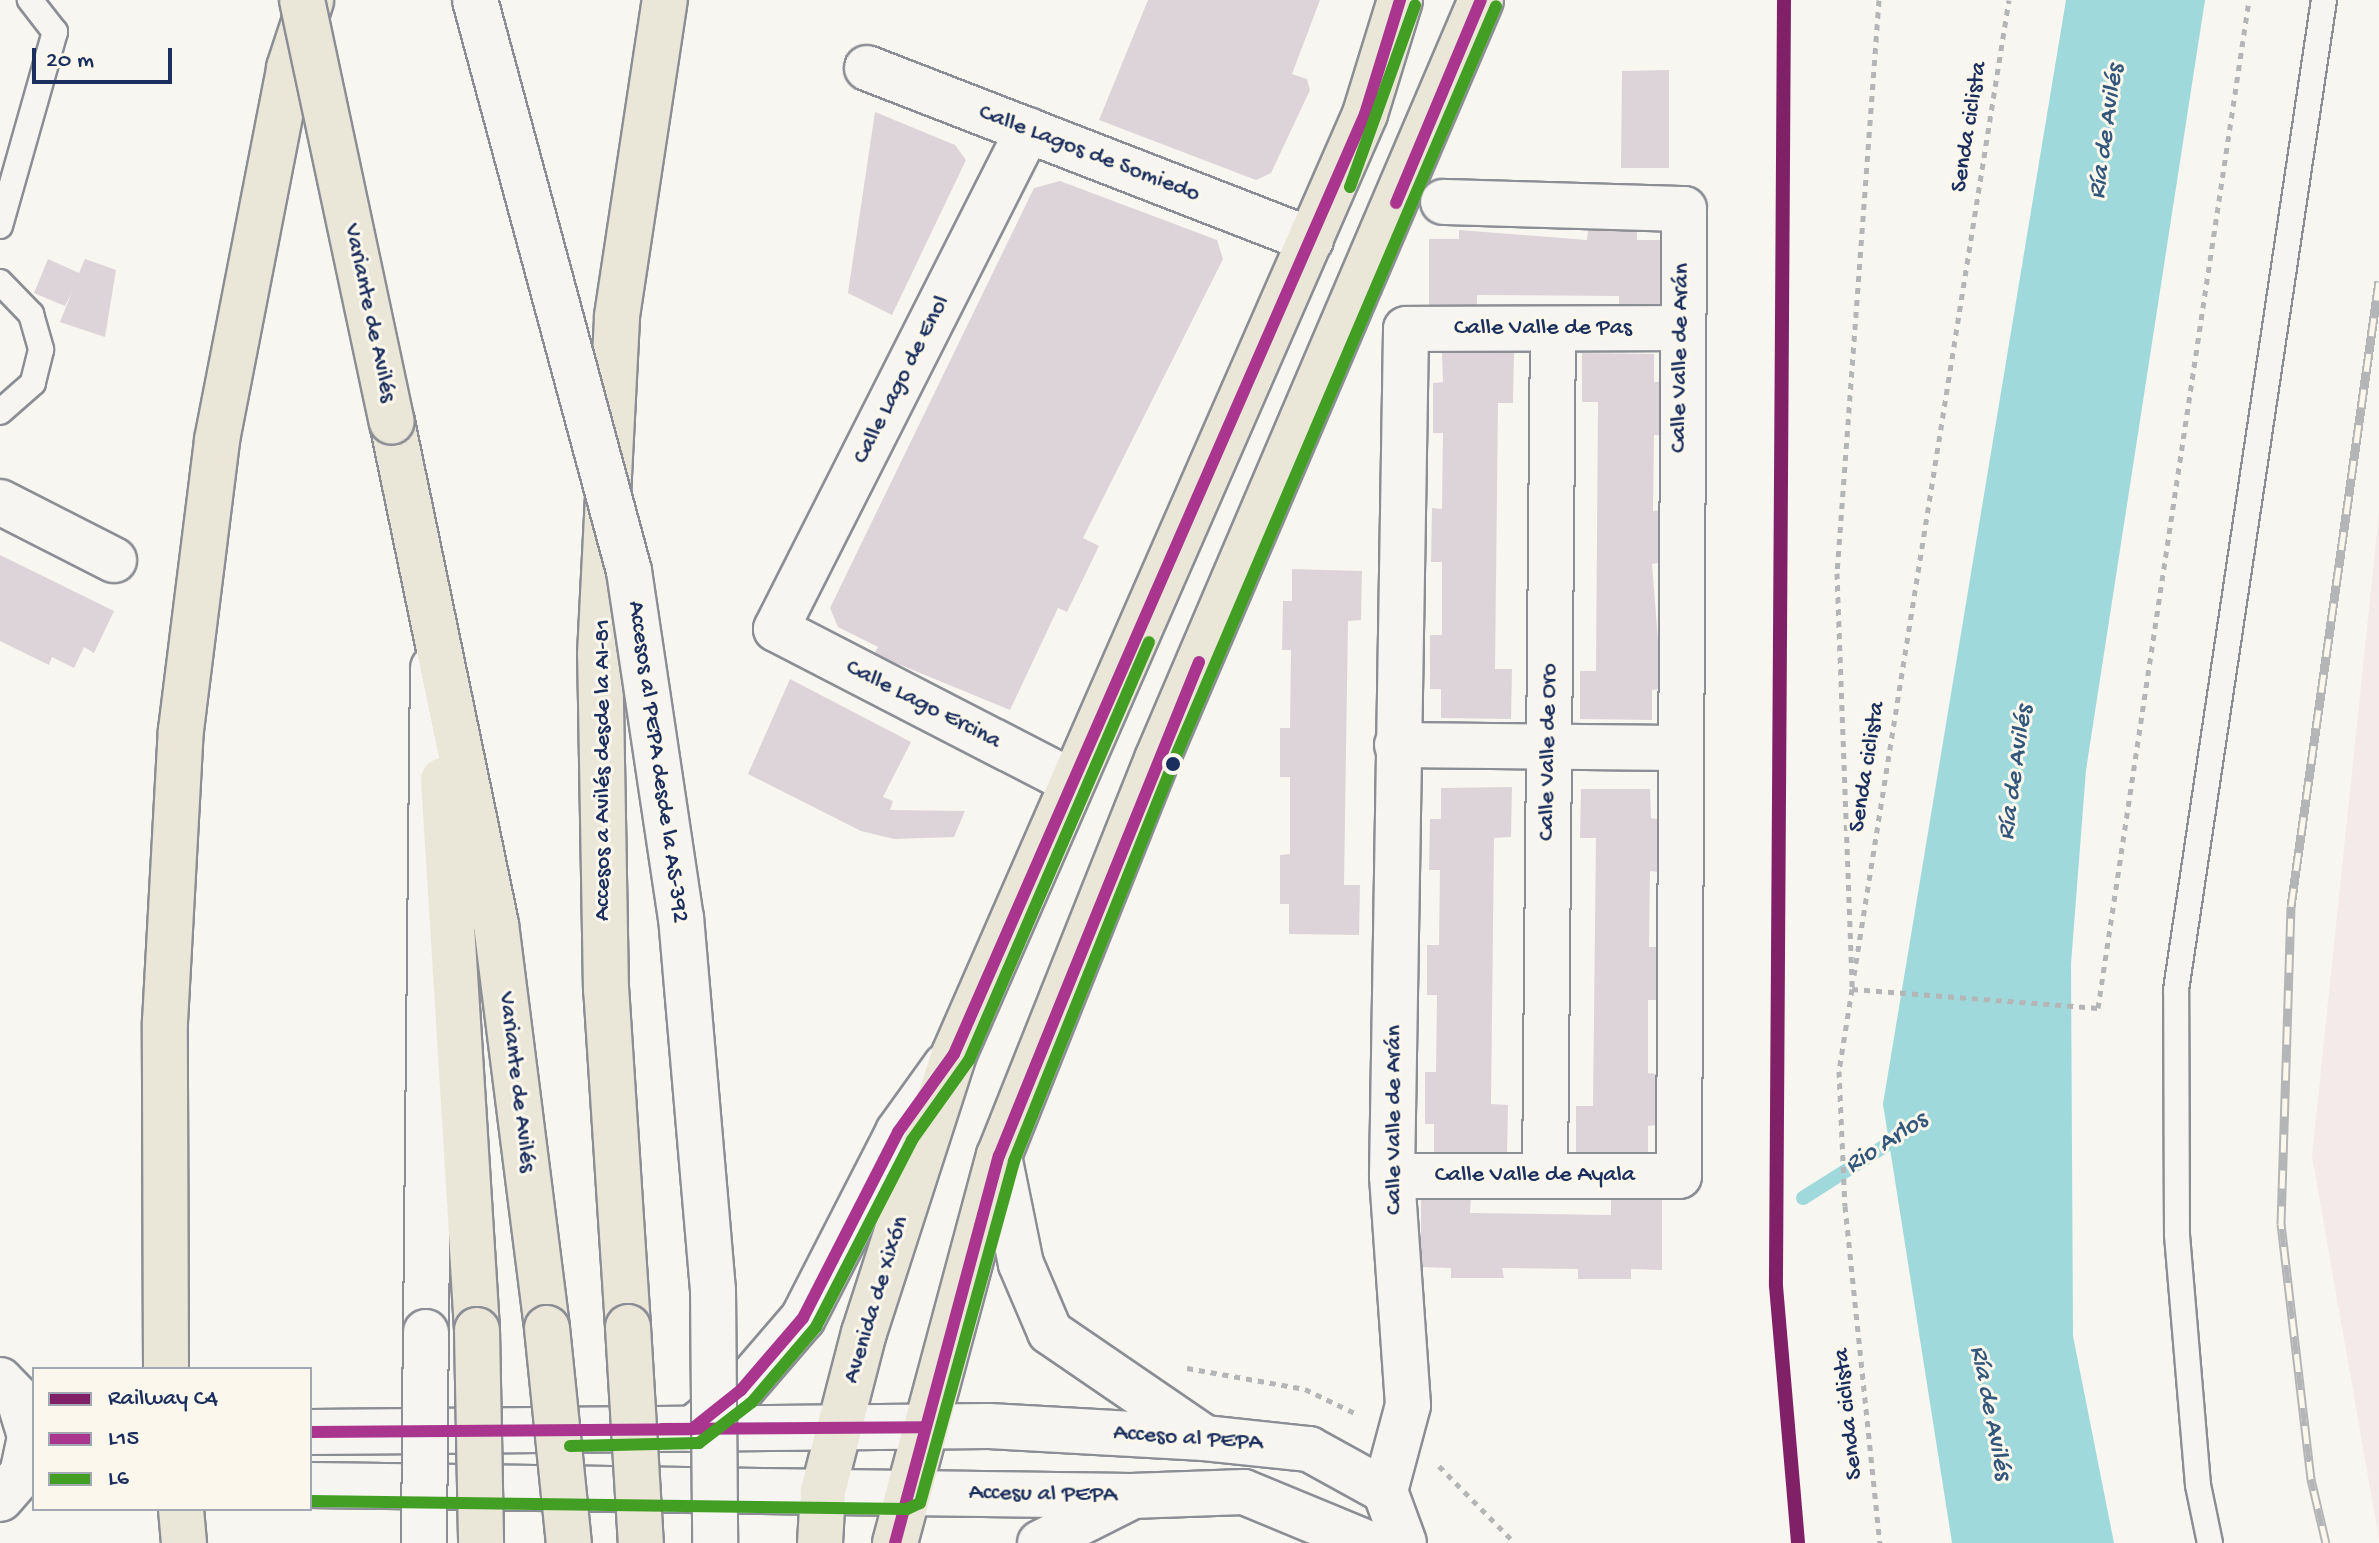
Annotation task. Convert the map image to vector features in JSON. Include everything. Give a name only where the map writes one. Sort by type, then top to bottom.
[{"type":"main road","name":"Variante de Avilés","points":[[302,0],[496,924],[547,1328],[569,1543]]},
{"type":"main road","points":[[165,1355],[165,1022],[181,730],[217,440],[289,68],[312,0]]},
{"type":"main road","name":"Accesos a Avilés desde la AI-81","points":[[641,1543],[606,990],[600,654],[617,316],[665,0]]},
{"type":"main road","name":"Avenida de Xixón","points":[[820,1543],[823,1491],[840,1427],[954,1054],[1070,781],[1365,114],[1400,0]]},
{"type":"main road","points":[[895,1543],[999,1156],[1152,772],[1481,0]]},
{"type":"main road","name":"Variante de Avilés","points":[[434,626],[477,1330],[481,1543]]},
{"type":"main road","points":[[181,1511],[184,1543]]},
{"type":"street","name":"Accesos al PEPA desde la AS-392","points":[[475,0],[629,571],[683,932],[713,1290],[715,1543]]},
{"type":"street","name":"Calle Lagos de Somiedo","points":[[867,68],[1311,240]]},
{"type":"street","name":"Calle Lago de Enol","points":[[776,629],[1028,130]]},
{"type":"street","name":"Calle Valle de Arán","points":[[1443,202],[1684,209],[1680,328],[1679,1176]]},
{"type":"street","name":"Calle Valle de Pas","points":[[1406,329],[1680,328]]},
{"type":"street","name":"Calle Valle de Arán","points":[[1385,1491],[1408,1405],[1392,1176],[1406,329]]},
{"type":"street","name":"Calle Valle de Oro","points":[[1545,1176],[1553,329]]},
{"type":"street","points":[[0,502],[114,560]]},
{"type":"street","points":[[424,1543],[434,626]]},
{"type":"street","name":"Calle Lago Ercina","points":[[776,629],[1070,781]]},
{"type":"street","points":[[1397,745],[1678,748]]},
{"type":"street","points":[[692,1429],[741,1390],[803,1318],[898,1132],[954,1054]]},
{"type":"street","points":[[999,1156],[1021,1264],[1050,1332],[1204,1438]]},
{"type":"street","name":"Calle Valle de Ayala","points":[[1392,1176],[1679,1176]]},
{"type":"street","points":[[0,1500],[28,1456],[18,1395]]},
{"type":"street","name":"Acceso al PEPA","points":[[312,1432],[925,1427],[1204,1438],[1309,1449],[1385,1491]]},
{"type":"street","name":"Accesu al PEPA","points":[[312,1485],[1131,1496],[1244,1492],[1367,1543]]},
{"type":"street","points":[[1385,1491],[1404,1543]]},
{"type":"street","points":[[0,1500],[32,1495]]},
{"type":"street","name":"Accesu al PEPA","points":[[1040,1543],[1131,1496]]},
{"type":"lane","points":[[0,226],[55,32],[30,0]]},
{"type":"lane","points":[[2210,1543],[2198,1485],[2177,1235],[2176,990],[2324,0]]},
{"type":"lane","points":[[0,282],[31,314],[41,350],[33,383],[0,412]]},
{"type":"path","points":[[1879,0],[1837,573],[1852,989],[2098,1008],[2249,0]]},
{"type":"path","name":"Senda ciclista","points":[[1881,1543],[1845,1206],[1839,1071],[2009,0]]},
{"type":"shaded area","points":[[2379,513],[2379,1539],[2312,1156]]},
{"type":"water","name":"Ría de Avilés","points":[[2066,0],[2205,0],[2086,770],[2071,964],[2073,1336],[2114,1543],[1952,1543],[1883,1104]]},
{"type":"building","points":[[1148,0],[1320,0],[1292,74],[1307,79],[1310,90],[1271,173],[1256,180],[1099,120]]},
{"type":"building","points":[[1669,70],[1669,168],[1621,168],[1622,71]]},
{"type":"building","points":[[875,112],[955,145],[966,160],[892,315],[848,293]]},
{"type":"building","points":[[1060,181],[1217,240],[1223,259],[1083,538],[1099,546],[1067,612],[1058,608],[1010,710],[874,654],[878,647],[838,627],[830,608],[1034,188]]},
{"type":"building","points":[[1459,230],[1587,240],[1588,231],[1637,231],[1637,240],[1669,240],[1669,312],[1619,312],[1619,296],[1477,295],[1477,311],[1429,310],[1429,239],[1459,239]]},
{"type":"building","points":[[48,259],[79,273],[85,259],[116,270],[105,337],[60,322],[72,292],[65,306],[34,293]]},
{"type":"building","points":[[1514,352],[1513,403],[1498,403],[1495,669],[1512,669],[1511,719],[1441,718],[1441,689],[1430,689],[1430,635],[1442,635],[1442,562],[1431,562],[1432,508],[1442,509],[1443,433],[1433,433],[1433,383],[1443,382],[1442,353]]},
{"type":"building","points":[[1582,353],[1654,354],[1654,382],[1665,382],[1663,435],[1654,435],[1653,511],[1662,510],[1663,562],[1652,564],[1662,689],[1652,690],[1652,720],[1580,719],[1580,671],[1596,671],[1598,402],[1582,402]]},
{"type":"building","points":[[0,555],[114,611],[94,653],[84,647],[74,668],[52,657],[49,665],[0,641]]},
{"type":"building","points":[[1292,569],[1362,571],[1361,620],[1348,621],[1344,885],[1360,885],[1359,935],[1289,934],[1289,904],[1280,904],[1280,855],[1290,854],[1290,777],[1280,777],[1280,728],[1290,728],[1291,650],[1282,650],[1283,601],[1292,601]]},
{"type":"building","points":[[790,679],[911,742],[883,797],[893,801],[890,810],[965,811],[954,837],[894,839],[861,831],[748,774]]},
{"type":"building","points":[[1512,787],[1511,837],[1494,838],[1491,1104],[1508,1105],[1507,1155],[1434,1154],[1434,1124],[1425,1124],[1425,1072],[1436,1072],[1437,995],[1427,995],[1427,945],[1439,945],[1440,870],[1429,870],[1430,819],[1441,819],[1441,788]]},
{"type":"building","points":[[1581,789],[1650,789],[1651,818],[1661,820],[1660,872],[1650,871],[1649,947],[1660,947],[1660,1000],[1648,1000],[1648,1073],[1657,1074],[1657,1125],[1648,1126],[1648,1155],[1576,1155],[1576,1106],[1593,1106],[1596,838],[1580,838]]},
{"type":"building","points":[[1421,1196],[1471,1196],[1470,1213],[1611,1215],[1611,1196],[1662,1198],[1662,1270],[1631,1269],[1631,1279],[1578,1279],[1578,1269],[1502,1268],[1504,1278],[1451,1278],[1451,1268],[1421,1267]]},
{"type":"waterway","name":"Rio Arlos","points":[[1803,1198],[1904,1134]]},
{"type":"railway","points":[[2326,1543],[2311,1479],[2281,1224],[2291,906],[2379,281]]},
{"type":"rail line","name":"C4","points":[[1784,0],[1776,1286],[1798,1543]]},
{"type":"transit line","name":"L15","points":[[312,1432],[692,1429],[741,1390],[803,1318],[898,1132],[954,1054],[1365,114],[1400,0]]},
{"type":"transit line","name":"L15","points":[[1396,203],[1481,0]]},
{"type":"transit line","name":"L6","points":[[1350,187],[1415,5]]},
{"type":"transit line","name":"L6","points":[[312,1501],[907,1509],[920,1503],[1014,1161],[1172,765],[1496,6]]},
{"type":"transit line","name":"L6","points":[[570,1446],[699,1443],[752,1402],[816,1327],[912,1140],[969,1060],[1149,642]]},
{"type":"transit line","name":"L15","points":[[895,1543],[999,1156],[1199,662]]},
{"type":"transit line","name":"L15","points":[[662,1429],[925,1427]]}]
